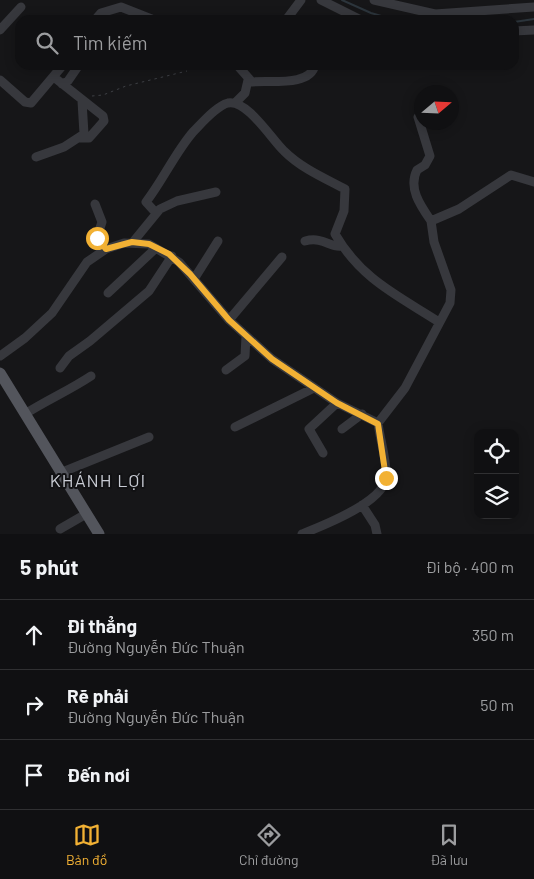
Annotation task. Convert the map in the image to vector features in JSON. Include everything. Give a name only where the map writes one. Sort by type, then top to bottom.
[{"type":"main road","points":[[0,373],[99,534]]},
{"type":"street","points":[[290,15],[301,0]]},
{"type":"street","points":[[321,0],[345,15]]},
{"type":"street","points":[[374,0],[435,14],[534,7]]},
{"type":"street","points":[[0,30],[21,6]]},
{"type":"street","points":[[99,15],[121,7],[141,15]]},
{"type":"street","points":[[519,31],[534,30]]},
{"type":"street","points":[[0,80],[26,102],[31,103],[58,81],[62,70]]},
{"type":"street","points":[[58,81],[68,81],[76,70]]},
{"type":"street","points":[[241,70],[248,80],[252,82],[292,80],[308,77],[314,70]]},
{"type":"street","points":[[235,103],[245,93],[248,80]]},
{"type":"street","points":[[58,81],[103,116],[104,121],[89,138],[80,138]]},
{"type":"street","points":[[36,157],[64,147],[84,134],[79,98]]},
{"type":"street","points":[[156,213],[146,202],[193,133],[220,107],[228,103],[235,103],[264,126],[283,151],[302,165],[345,189],[344,212],[335,234],[342,246],[377,284],[438,322]]},
{"type":"street","points":[[302,534],[340,519],[362,505],[384,486],[386,478],[378,424],[405,388],[452,296],[434,242],[431,221],[420,204],[412,184],[417,170],[425,165],[430,156],[422,130]]},
{"type":"street","points":[[431,221],[459,209],[511,175],[534,182]]},
{"type":"street","points":[[132,242],[160,209],[177,201],[216,192]]},
{"type":"street","points":[[95,204],[102,222],[97,237],[106,249]]},
{"type":"street","points":[[305,241],[318,239],[337,247],[342,246]]},
{"type":"street","points":[[194,279],[218,241]]},
{"type":"street","points":[[0,356],[25,338],[52,313],[87,262],[106,249],[132,242],[149,244],[172,256],[229,320],[272,359],[337,403],[351,411],[362,414],[378,424]]},
{"type":"street","points":[[108,293],[156,248]]},
{"type":"street","points":[[60,368],[69,356],[90,341],[149,291],[172,256]]},
{"type":"street","points":[[229,320],[282,257]]},
{"type":"street","points":[[226,370],[245,356],[246,336]]},
{"type":"street","points":[[25,414],[57,393],[79,384],[91,376]]},
{"type":"street","points":[[235,427],[314,388]]},
{"type":"street","points":[[323,454],[309,429],[337,403]]},
{"type":"street","points":[[342,429],[362,414]]},
{"type":"street","points":[[60,473],[149,437]]},
{"type":"street","points":[[362,505],[375,525],[377,534]]},
{"type":"street","points":[[60,529],[86,514]]},
{"type":"path","points":[[79,98],[103,95],[126,86],[165,78],[187,71]]},
{"type":"waterway","points":[[342,0],[378,15]]},
{"type":"waterway","points":[[519,21],[534,19]]},
{"type":"district","name":"KHÁNH LỢI","points":[[98,481]]},
{"type":"route","points":[[97,238],[106,249],[132,242],[149,244],[169,254],[190,274],[229,320],[272,359],[337,403],[351,411],[367,416],[378,424],[386,478]]}]
